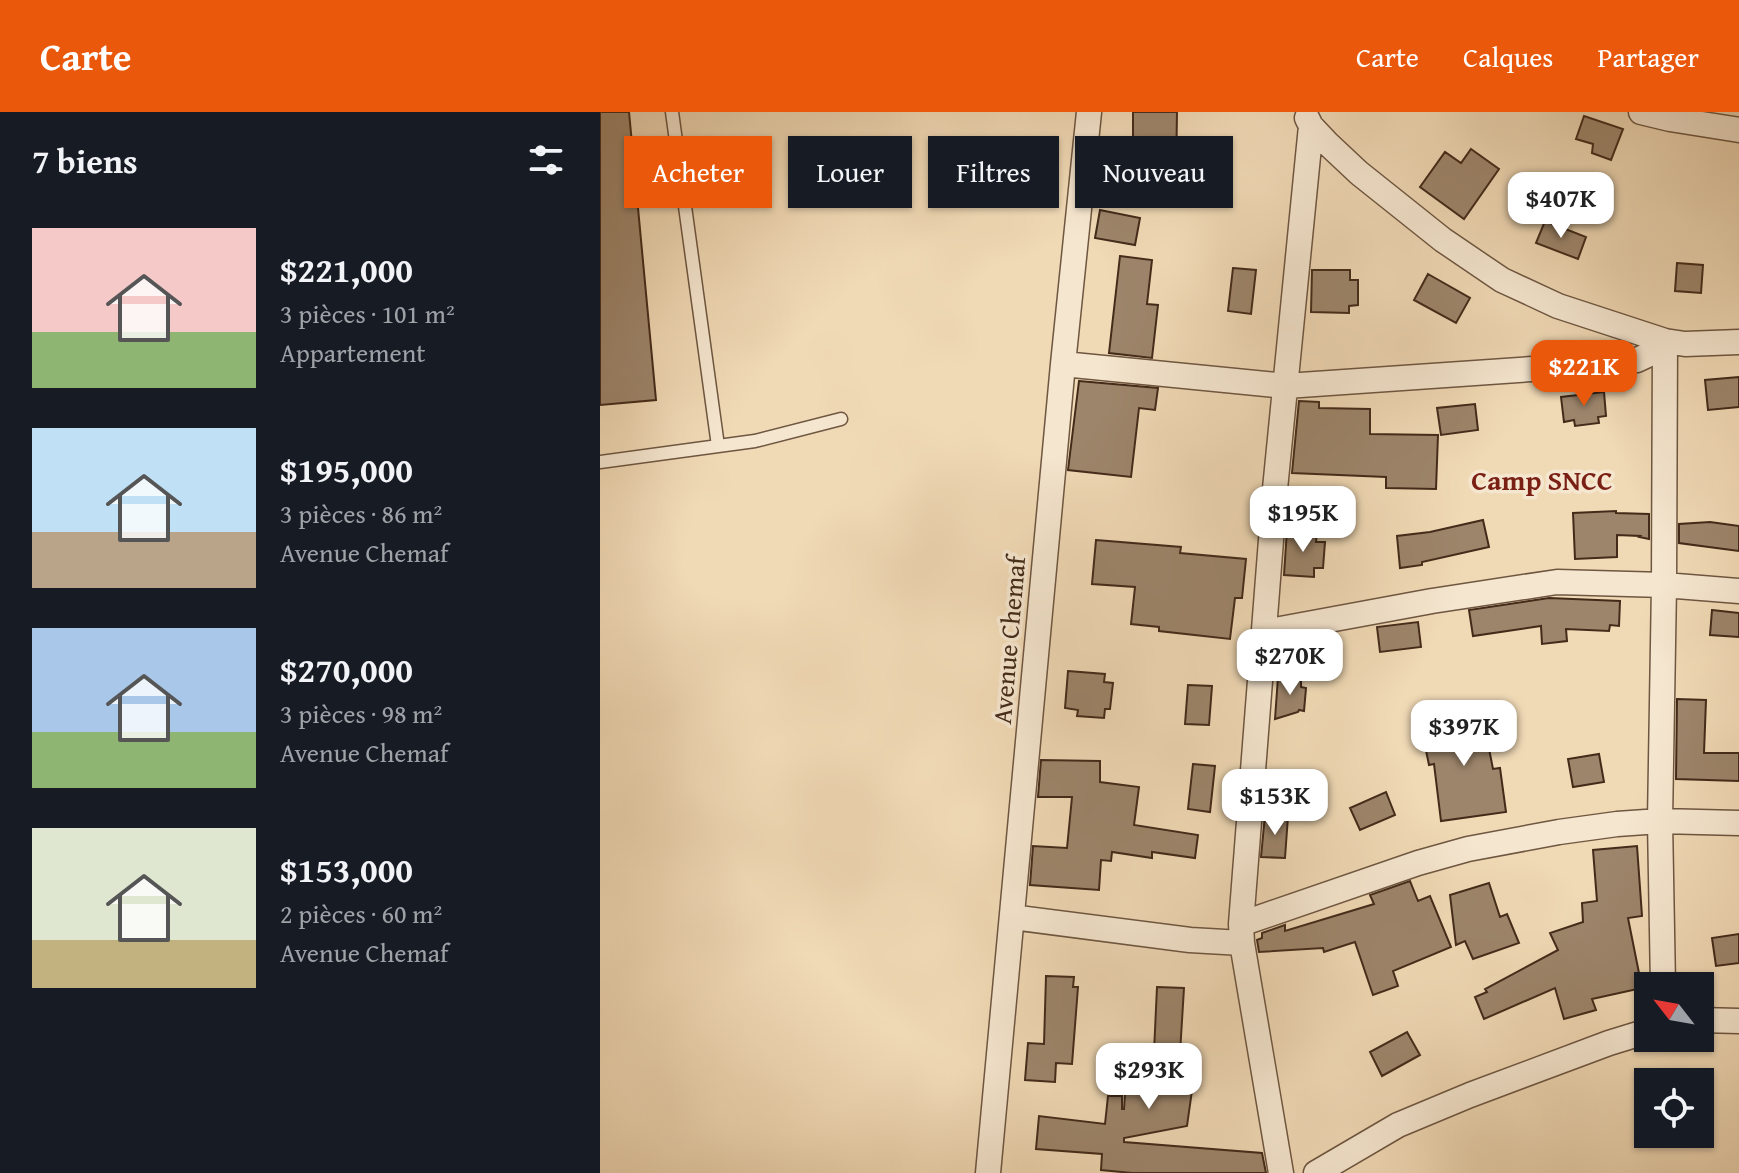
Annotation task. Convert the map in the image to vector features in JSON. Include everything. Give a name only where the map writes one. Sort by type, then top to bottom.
[{"type":"street","name":"Avenue Chemaf","points":[[988,1173],[1089,112]]},
{"type":"street","points":[[1641,112],[1739,130]]},
{"type":"street","points":[[1308,119],[1359,173],[1443,240],[1502,280],[1558,306],[1665,341],[1685,344],[1739,342]]},
{"type":"street","points":[[1281,1173],[1241,933],[1275,489],[1308,119]]},
{"type":"street","points":[[1063,364],[1286,386],[1637,360],[1652,353],[1665,341]]},
{"type":"street","points":[[1663,972],[1660,821],[1665,341]]},
{"type":"street","points":[[1264,632],[1557,582],[1739,591]]},
{"type":"street","points":[[1012,917],[1190,940],[1241,933],[1418,863],[1468,849],[1617,824],[1660,821],[1739,823]]},
{"type":"street","points":[[1714,1020],[1739,1021]]},
{"type":"street","points":[[1316,1173],[1398,1125],[1470,1095],[1634,1035]]},
{"type":"lane","points":[[672,112],[718,446]]},
{"type":"lane","points":[[600,462],[755,441],[841,419]]},
{"type":"building","points":[[600,112],[629,112],[631,136],[624,136],[624,208],[638,208],[656,400],[600,405]]},
{"type":"building","points":[[1133,112],[1177,112],[1177,136],[1133,136]]},
{"type":"building","points":[[1584,116],[1623,129],[1611,160],[1592,153],[1593,144],[1576,139]]},
{"type":"building","points":[[1471,149],[1499,169],[1464,219],[1420,187],[1445,152],[1461,163]]},
{"type":"building","points":[[1100,210],[1140,218],[1135,245],[1095,238]]},
{"type":"building","points":[[1545,221],[1586,237],[1578,259],[1536,243]]},
{"type":"building","points":[[1120,256],[1152,260],[1147,304],[1158,305],[1152,358],[1109,353]]},
{"type":"building","points":[[1677,263],[1703,265],[1701,293],[1675,291]]},
{"type":"building","points":[[1233,268],[1256,270],[1251,314],[1228,311]]},
{"type":"building","points":[[1312,270],[1350,270],[1350,280],[1358,280],[1358,305],[1349,306],[1349,313],[1311,312]]},
{"type":"building","points":[[1428,274],[1470,298],[1456,323],[1414,300]]},
{"type":"building","points":[[1739,377],[1739,407],[1708,410],[1705,380]]},
{"type":"building","points":[[1079,381],[1158,388],[1155,410],[1139,408],[1131,477],[1068,470]]},
{"type":"building","points":[[1604,392],[1606,416],[1598,417],[1599,423],[1575,426],[1574,420],[1564,422],[1561,397]]},
{"type":"building","points":[[1299,401],[1319,402],[1319,408],[1370,409],[1370,434],[1438,435],[1436,489],[1386,488],[1386,477],[1292,473]]},
{"type":"building","points":[[1475,404],[1478,430],[1441,435],[1437,408]]},
{"type":"building","points":[[1616,511],[1649,514],[1649,539],[1617,535],[1617,557],[1575,559],[1573,513]]},
{"type":"building","points":[[1483,520],[1489,547],[1400,568],[1397,536]]},
{"type":"building","points":[[1710,522],[1739,526],[1739,551],[1679,543],[1679,524]]},
{"type":"building","points":[[1287,530],[1317,532],[1316,542],[1325,542],[1323,568],[1314,568],[1314,577],[1284,575]]},
{"type":"building","points":[[1096,540],[1181,547],[1180,553],[1246,559],[1242,598],[1235,598],[1230,639],[1159,631],[1159,627],[1131,624],[1135,587],[1092,584]]},
{"type":"building","points":[[1549,598],[1620,601],[1619,626],[1610,625],[1609,631],[1566,629],[1567,641],[1542,644],[1541,626],[1473,636],[1469,610]]},
{"type":"building","points":[[1712,610],[1739,613],[1739,637],[1710,635]]},
{"type":"building","points":[[1418,622],[1421,647],[1380,652],[1377,627]]},
{"type":"building","points":[[1068,671],[1105,674],[1104,682],[1113,683],[1110,709],[1105,709],[1104,718],[1077,716],[1078,710],[1065,708]]},
{"type":"building","points":[[1278,677],[1301,678],[1301,687],[1306,688],[1304,711],[1275,719]]},
{"type":"building","points":[[1188,685],[1212,686],[1209,725],[1185,724]]},
{"type":"building","points":[[1677,699],[1706,700],[1704,753],[1739,753],[1739,781],[1676,779]]},
{"type":"building","points":[[1482,713],[1493,769],[1500,768],[1506,812],[1441,821],[1434,764],[1429,765],[1421,726]]},
{"type":"building","points":[[1599,754],[1604,782],[1573,787],[1568,759]]},
{"type":"building","points":[[1041,760],[1100,761],[1100,782],[1139,787],[1134,825],[1198,835],[1195,858],[1152,852],[1152,858],[1112,852],[1111,861],[1101,860],[1099,890],[1030,885],[1033,846],[1067,848],[1072,797],[1038,797]]},
{"type":"building","points":[[1193,764],[1215,766],[1210,812],[1188,809]]},
{"type":"building","points":[[1386,792],[1395,815],[1360,830],[1350,808]]},
{"type":"building","points":[[1265,815],[1288,816],[1285,858],[1261,857]]},
{"type":"building","points":[[1637,846],[1642,916],[1628,918],[1639,972],[1634,972],[1634,990],[1592,999],[1596,1010],[1564,1019],[1555,988],[1484,1019],[1475,997],[1558,950],[1550,933],[1583,922],[1582,903],[1597,901],[1593,850]]},
{"type":"building","points":[[1410,881],[1418,901],[1430,896],[1451,947],[1393,971],[1398,986],[1373,995],[1355,942],[1324,952],[1323,948],[1259,952],[1257,940],[1262,938],[1262,933],[1285,925],[1285,931],[1374,904],[1370,895]]},
{"type":"building","points":[[1489,883],[1500,917],[1507,914],[1519,943],[1473,959],[1465,941],[1456,945],[1450,895]]},
{"type":"building","points":[[1739,934],[1739,963],[1716,966],[1712,938]]},
{"type":"building","points":[[1046,976],[1074,977],[1073,987],[1078,987],[1072,1064],[1056,1063],[1055,1082],[1025,1080],[1028,1043],[1044,1044]]},
{"type":"building","points":[[1157,987],[1184,988],[1180,1053],[1197,1055],[1187,1126],[1124,1138],[1124,1142],[1262,1153],[1266,1173],[1132,1173],[1101,1170],[1102,1154],[1036,1149],[1039,1116],[1105,1124],[1108,1096],[1122,1096],[1124,1109],[1128,1050],[1154,1052]]},
{"type":"building","points":[[1407,1032],[1420,1055],[1382,1076],[1370,1052]]},
{"type":"district","name":"Camp SNCC","points":[[1542,480]]}]
